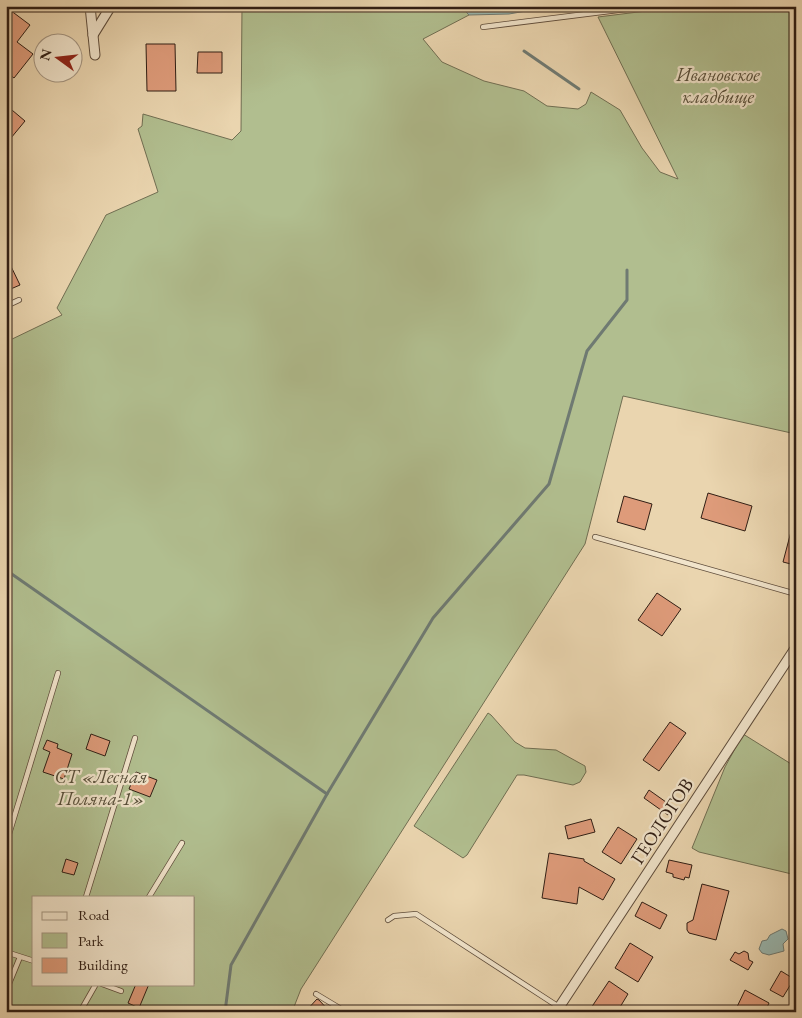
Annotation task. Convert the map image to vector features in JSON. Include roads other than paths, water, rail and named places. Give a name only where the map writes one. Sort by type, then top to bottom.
[{"type":"street","points":[[90,6],[95,55]]},
{"type":"street","points":[[93,35],[111,6]]},
{"type":"street","name":"ГЕОЛОГОВ","points":[[558,1009],[796,647]]},
{"type":"lane","points":[[483,27],[650,6]]},
{"type":"lane","points":[[6,306],[20,300]]},
{"type":"lane","points":[[595,536],[796,594]]},
{"type":"lane","points":[[6,844],[58,673]]},
{"type":"lane","points":[[86,896],[135,738]]},
{"type":"lane","points":[[150,896],[182,843]]},
{"type":"lane","points":[[388,920],[394,916],[416,914],[558,1009]]},
{"type":"lane","points":[[6,952],[32,960]]},
{"type":"lane","points":[[6,991],[20,957]]},
{"type":"lane","points":[[80,1012],[95,986]]},
{"type":"lane","points":[[108,986],[121,990]]},
{"type":"lane","points":[[316,994],[346,1012]]},
{"type":"water","points":[[460,6],[554,6],[509,14],[469,15]]},
{"type":"water","points":[[782,929],[786,931],[788,939],[783,944],[784,951],[769,955],[762,953],[759,949],[762,941],[767,940],[770,935]]},
{"type":"waterway","points":[[524,51],[579,89]]},
{"type":"waterway","points":[[225,1012],[231,965],[327,794],[433,618],[549,484],[587,351],[627,300],[627,270]]},
{"type":"waterway","points":[[6,570],[327,794]]},
{"type":"park label","name":"Ивановское кладбище","points":[[718,85]]},
{"type":"park label","name":"СТ «Лесная Поляна-1»","points":[[101,787]]}]
